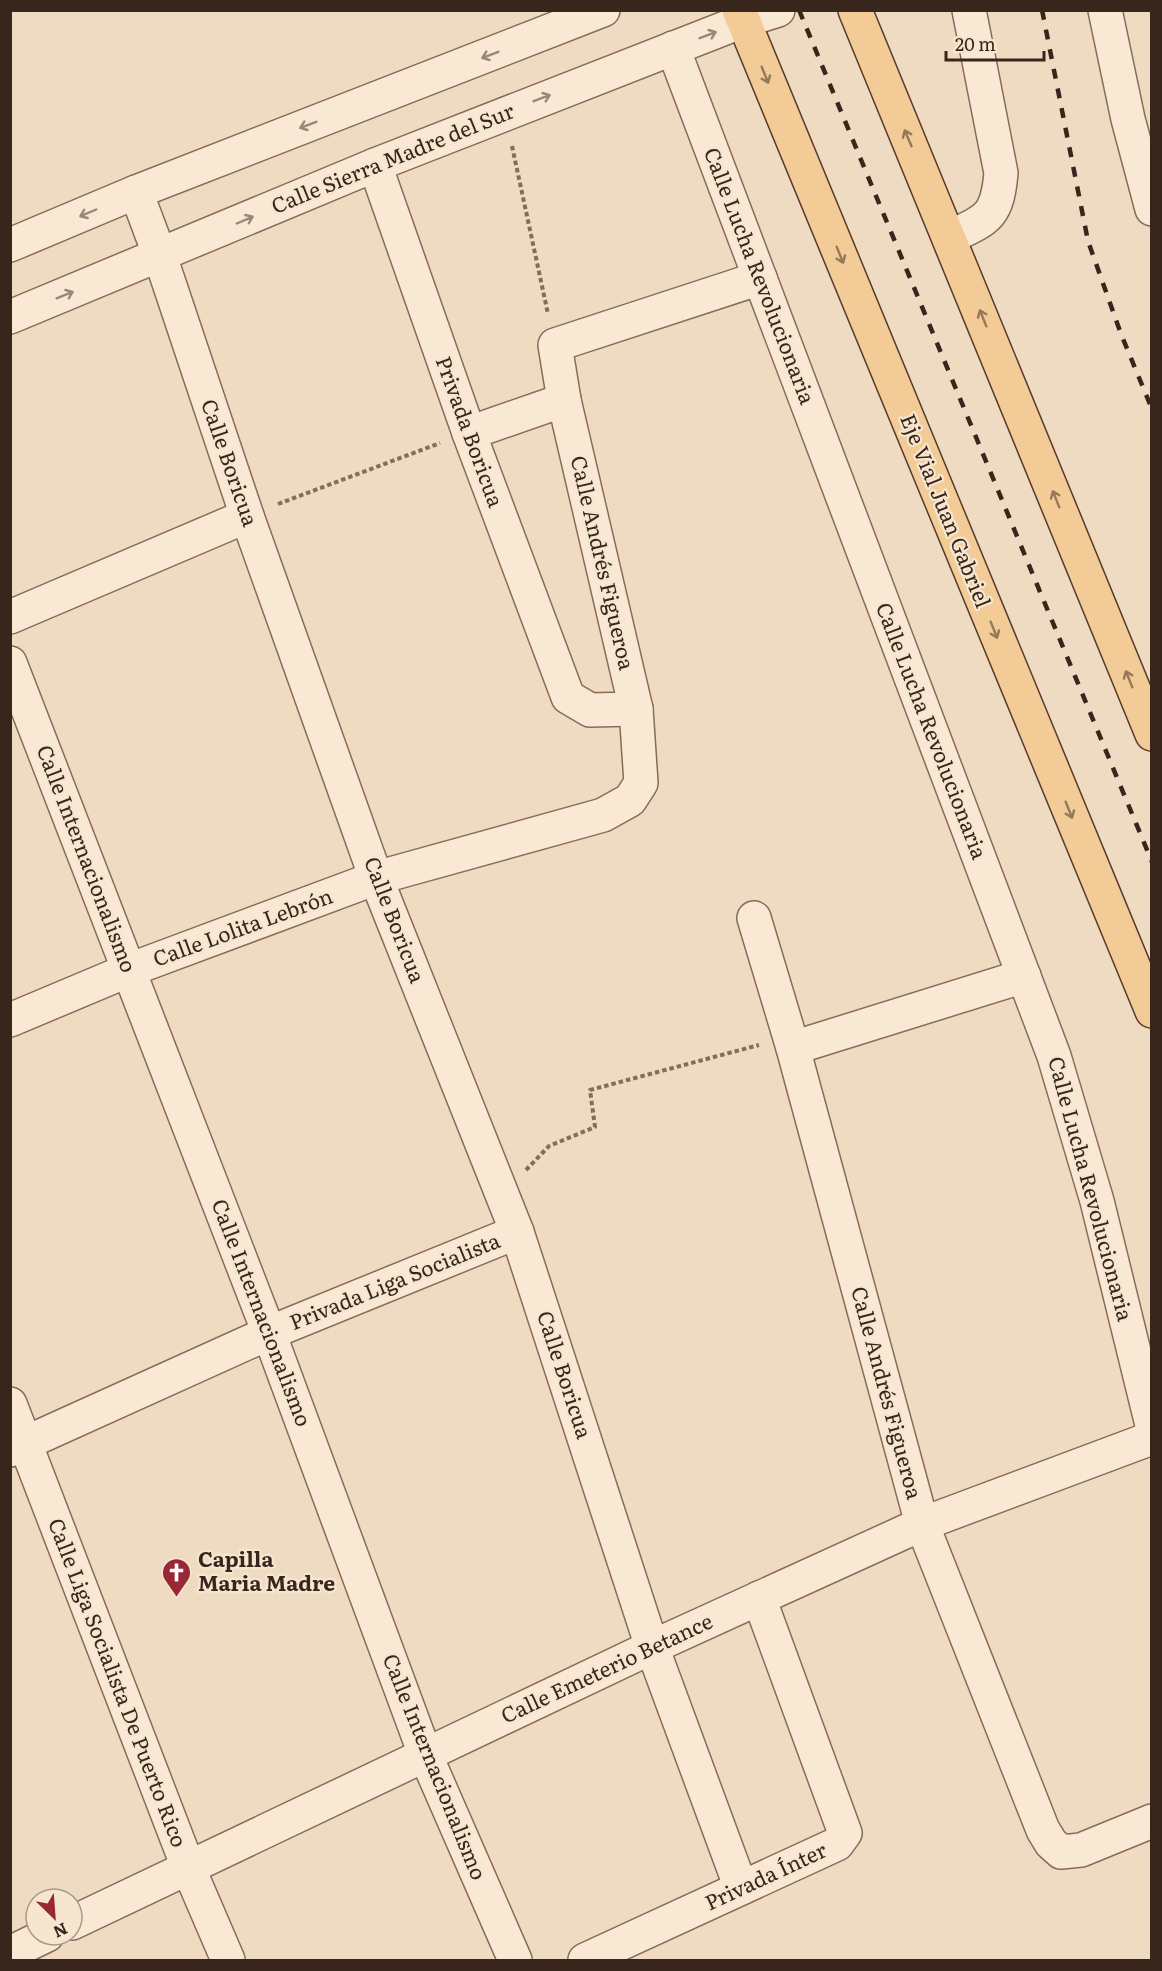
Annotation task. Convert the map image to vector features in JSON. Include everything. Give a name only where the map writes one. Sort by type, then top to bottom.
[{"type":"main road","points":[[855,10],[1152,734]]},
{"type":"main road","name":"Eje Vial Juan Gabriel","points":[[741,16],[1152,1011]]},
{"type":"street","points":[[10,245],[136,192],[603,10]]},
{"type":"street","name":"Calle Sierra Madre del Sur","points":[[10,317],[375,165],[673,48],[741,16],[778,10]]},
{"type":"street","points":[[950,237],[985,220],[998,200],[1001,173],[969,10]]},
{"type":"street","points":[[1105,10],[1140,113],[1152,210]]},
{"type":"street","name":"Calle Lucha Revolucionaria","points":[[673,48],[1054,1056],[1097,1201],[1141,1330],[1152,1425]]},
{"type":"street","name":"Privada Boricua","points":[[375,165],[469,433],[568,697],[590,710],[636,708]]},
{"type":"street","name":"Calle Boricua","points":[[136,192],[160,256],[247,516],[376,878],[517,1232],[652,1647],[741,1888]]},
{"type":"street","name":"Calle Andrés Figueroa","points":[[641,783],[636,708],[564,400],[555,345],[760,278]]},
{"type":"street","points":[[469,433],[564,400]]},
{"type":"street","points":[[10,617],[247,516]]},
{"type":"street","name":"Calle Internacionalismo","points":[[10,663],[269,1333],[425,1754],[514,1960]]},
{"type":"street","name":"Calle Lolita Lebrón","points":[[10,1020],[129,970],[376,878],[603,815],[630,800],[641,783]]},
{"type":"street","name":"Calle Andrés Figueroa","points":[[754,918],[793,1048],[922,1524],[1043,1830],[1051,1843],[1061,1852],[1081,1850],[1152,1821]]},
{"type":"street","points":[[793,1048],[1024,976]]},
{"type":"street","name":"Privada Liga Socialista","points":[[18,1447],[269,1333],[517,1232]]},
{"type":"street","name":"Calle Liga Socialista De Puerto Rico","points":[[10,1404],[18,1447],[228,1960]]},
{"type":"street","name":"Calle Emeterio Betance","points":[[84,1917],[652,1647],[922,1524],[1152,1438]]},
{"type":"street","name":"Privada Ínter","points":[[585,1960],[837,1844],[846,1833],[759,1598]]},
{"type":"street","points":[[10,1953],[24,1946]]},
{"type":"path","points":[[505,113],[542,283]]},
{"type":"path","points":[[247,516],[469,433]]},
{"type":"path","points":[[503,1193],[549,1146],[595,1127],[590,1090],[757,1045],[793,1048]]},
{"type":"railway","points":[[799,10],[1152,862]]},
{"type":"railway","points":[[1042,10],[1088,241],[1121,334],[1152,409]]},
{"type":"place","name":"Capilla Maria Madre","points":[[177,1598]]}]
